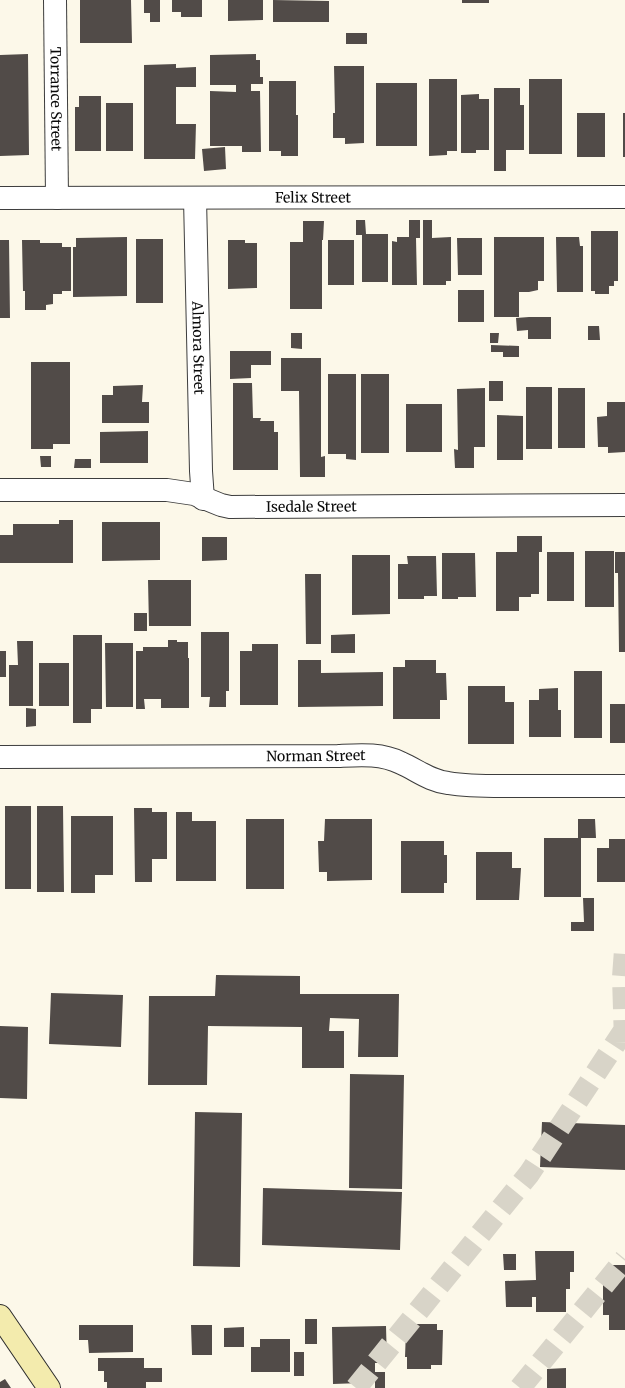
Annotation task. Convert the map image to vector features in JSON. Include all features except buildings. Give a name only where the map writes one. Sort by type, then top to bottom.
[{"type":"main road","points":[[0,1316],[49,1388]]},
{"type":"street","name":"Torrance Street","points":[[55,0],[57,198]]},
{"type":"street","name":"Felix Street","points":[[0,198],[625,197]]},
{"type":"street","name":"Almora Street","points":[[195,198],[201,471],[203,499]]},
{"type":"street","name":"Isedale Street","points":[[0,490],[167,490],[186,492],[230,507],[625,505]]},
{"type":"street","name":"Norman Street","points":[[0,756],[368,755],[390,758],[440,782],[458,785],[625,786]]},
{"type":"tunnel","points":[[625,950],[623,977],[625,1042]]},
{"type":"tunnel","points":[[356,1388],[529,1174],[625,1029]]},
{"type":"tunnel","points":[[520,1388],[625,1259]]}]
